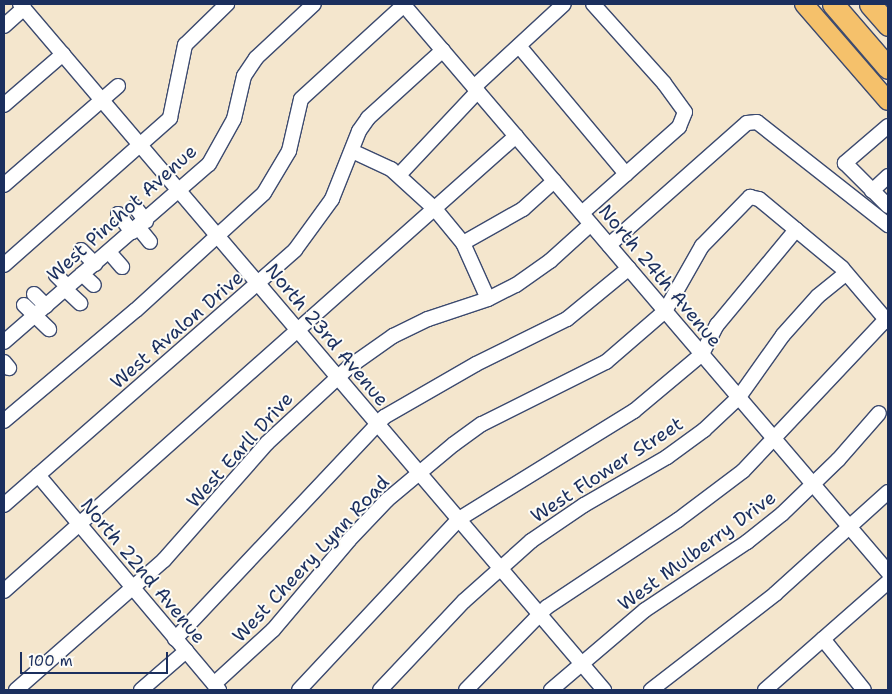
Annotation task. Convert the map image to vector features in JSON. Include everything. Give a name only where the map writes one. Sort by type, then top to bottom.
[{"type":"highway","points":[[833,4],[888,68]]},
{"type":"highway","points":[[848,4],[888,51]]},
{"type":"highway","points":[[870,4],[888,24]]},
{"type":"main road","points":[[804,4],[888,101]]},
{"type":"street","points":[[4,265],[170,118],[185,45],[227,4]]},
{"type":"street","name":"West Pinchot Avenue","points":[[4,342],[210,164],[226,139],[244,76],[256,58],[314,4]]},
{"type":"street","points":[[4,421],[218,236],[264,193],[289,151],[301,100],[404,4]]},
{"type":"street","name":"North 24th Avenue","points":[[404,4],[888,572]]},
{"type":"street","points":[[400,175],[502,61],[564,4]]},
{"type":"street","name":"West Earll Drive","points":[[16,690],[132,589],[194,529],[266,443],[338,377],[392,336],[488,299],[536,272],[587,219],[597,199],[684,120],[682,105],[592,4]]},
{"type":"street","points":[[4,26],[22,6]]},
{"type":"street","name":"North 23rd Avenue","points":[[22,6],[604,690]]},
{"type":"street","points":[[519,46],[626,174]]},
{"type":"street","name":"West Avalon Drive","points":[[4,505],[295,250],[323,216],[359,131],[368,118],[443,50]]},
{"type":"street","points":[[4,105],[63,54]]},
{"type":"street","points":[[4,185],[118,86]]},
{"type":"street","points":[[609,245],[747,123],[757,122],[888,225]]},
{"type":"street","points":[[888,126],[845,163],[888,206]]},
{"type":"street","points":[[4,591],[516,136]]},
{"type":"street","points":[[352,151],[400,175],[435,209],[463,243],[488,299]]},
{"type":"street","points":[[872,191],[888,176]]},
{"type":"street","points":[[463,243],[523,209],[554,180]]},
{"type":"street","name":"West Cheery Lynn Road","points":[[217,687],[273,630],[387,500],[482,424],[606,362],[666,311],[702,246],[750,197],[759,199],[796,230]]},
{"type":"street","points":[[135,207],[139,227]]},
{"type":"street","points":[[118,214],[139,227],[150,242]]},
{"type":"street","points":[[299,690],[459,519],[634,410],[702,354],[718,325],[796,230],[842,268],[845,274],[887,320],[831,374],[775,440],[743,471],[678,520],[539,614],[466,690]]},
{"type":"street","points":[[81,250],[95,264]]},
{"type":"street","points":[[109,252],[122,268]]},
{"type":"street","points":[[175,639],[377,423],[476,364],[567,319],[629,268]]},
{"type":"street","points":[[82,274],[94,285]]},
{"type":"street","name":"West Flower Street","points":[[380,690],[430,634],[499,567],[558,522],[667,457],[704,430],[739,397],[783,335],[818,296],[845,274]]},
{"type":"street","points":[[56,275],[80,303]]},
{"type":"street","points":[[34,294],[46,306]]},
{"type":"street","points":[[24,305],[49,329]]},
{"type":"street","name":"West Mulberry Drive","points":[[551,690],[645,610],[747,542],[813,484],[879,413]]},
{"type":"street","name":"North 22nd Avenue","points":[[38,475],[132,589],[217,687]]},
{"type":"street","points":[[651,690],[775,594],[888,492]]},
{"type":"street","points":[[766,690],[823,639],[886,589]]},
{"type":"street","points":[[823,639],[864,690]]},
{"type":"street","points":[[141,690],[186,651]]}]
